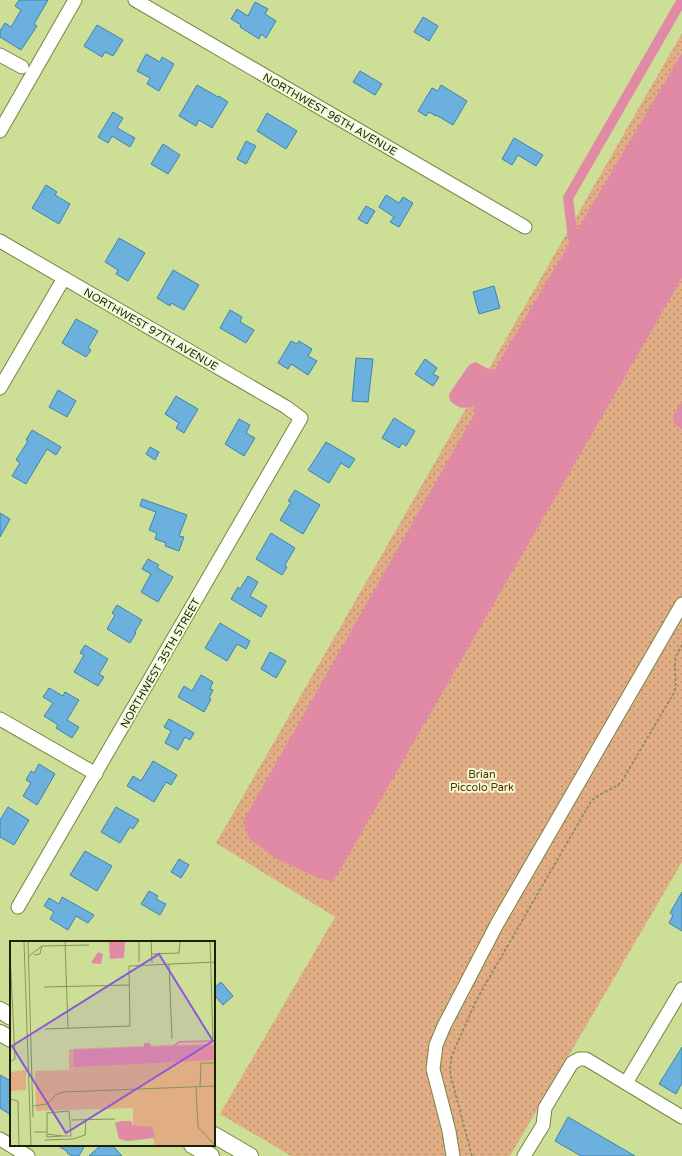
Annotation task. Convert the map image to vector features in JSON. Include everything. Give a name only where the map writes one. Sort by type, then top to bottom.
[{"type":"main road","points":[[0,1010],[10,1016]]},
{"type":"main road","points":[[0,1033],[10,1038]]},
{"type":"main road","points":[[215,1156],[219,1138],[250,1156]]},
{"type":"main road","points":[[194,1146],[211,1156]]},
{"type":"street","points":[[0,131],[75,0]]},
{"type":"street","name":"NORTHWEST 96TH AVENUE","points":[[134,0],[525,227]]},
{"type":"street","points":[[0,55],[22,68]]},
{"type":"street","name":"NORTHWEST 97TH AVENUE","points":[[0,241],[286,407],[301,418]]},
{"type":"street","points":[[0,388],[64,278]]},
{"type":"street","name":"NORTHWEST 35TH STREET","points":[[18,907],[301,418]]},
{"type":"street","points":[[453,1156],[449,1131],[433,1070],[436,1045],[447,1019],[497,924],[682,604]]},
{"type":"street","points":[[0,718],[96,774]]},
{"type":"street","points":[[626,1083],[680,996]]},
{"type":"street","points":[[524,1156],[543,1125],[545,1108],[572,1063],[579,1059],[586,1059],[682,1117]]},
{"type":"street","points":[[0,1140],[10,1146]]},
{"type":"street","points":[[10,1146],[28,1156]]},
{"type":"path","points":[[472,1156],[451,1077],[450,1069],[452,1055],[477,999],[590,803],[598,796],[616,787],[622,782],[676,690],[676,656],[682,645]]},
{"type":"green space","name":"Brian Piccolo Park","points":[[682,33],[682,862],[510,1156],[291,1156],[220,1114],[335,917],[216,843]]},
{"type":"shaded area","points":[[682,53],[682,278],[333,882],[314,876],[277,859],[249,839],[243,821],[475,413],[474,406],[461,408],[453,404],[450,401],[449,394],[469,365],[475,362],[491,370],[495,369]]},
{"type":"shaded area","points":[[682,401],[682,429],[674,424],[673,416]]},
{"type":"building","points":[[19,0],[48,0],[34,24],[37,26],[21,50],[0,37],[0,31],[5,23],[11,27],[21,10],[15,6]]},
{"type":"building","points":[[255,2],[268,9],[265,14],[276,21],[266,38],[261,34],[259,39],[240,27],[241,25],[231,19],[237,9],[248,16]]},
{"type":"building","points":[[423,17],[438,26],[429,41],[414,32]]},
{"type":"building","points":[[97,25],[123,40],[113,56],[105,52],[102,57],[84,46]]},
{"type":"building","points":[[146,54],[160,62],[162,57],[174,64],[159,91],[147,84],[150,78],[137,71]]},
{"type":"building","points":[[360,71],[382,84],[375,95],[353,82]]},
{"type":"building","points":[[197,85],[228,102],[212,128],[199,120],[196,126],[179,116]]},
{"type":"building","points":[[441,85],[467,101],[453,125],[429,112],[426,116],[418,111],[432,88],[438,91]]},
{"type":"building","points":[[113,112],[123,118],[117,128],[135,138],[130,147],[112,136],[108,143],[98,137]]},
{"type":"building","points":[[267,113],[297,131],[286,149],[257,131]]},
{"type":"building","points":[[514,138],[543,155],[536,166],[518,155],[512,165],[502,159]]},
{"type":"building","points":[[246,141],[256,146],[246,164],[237,159]]},
{"type":"building","points":[[163,144],[180,155],[168,174],[151,164]]},
{"type":"building","points":[[46,185],[57,192],[55,195],[70,204],[59,224],[32,208]]},
{"type":"building","points":[[386,195],[399,203],[403,197],[413,203],[399,227],[390,222],[394,217],[379,207]]},
{"type":"building","points":[[366,206],[375,211],[367,224],[358,219]]},
{"type":"building","points":[[119,238],[145,253],[128,281],[116,274],[118,270],[105,262]]},
{"type":"building","points":[[173,270],[199,285],[184,310],[171,303],[170,306],[157,298]]},
{"type":"building","points":[[494,286],[500,308],[479,314],[473,292]]},
{"type":"building","points":[[230,310],[242,317],[240,322],[254,330],[246,343],[220,328]]},
{"type":"building","points":[[76,319],[98,331],[88,348],[91,350],[86,357],[62,343]]},
{"type":"building","points":[[291,341],[297,344],[299,341],[312,349],[308,356],[317,361],[308,375],[291,364],[288,369],[278,363]]},
{"type":"building","points":[[356,358],[373,359],[368,402],[352,401]]},
{"type":"building","points":[[425,359],[437,368],[433,374],[439,377],[433,386],[415,374]]},
{"type":"building","points":[[58,390],[76,401],[67,417],[49,407]]},
{"type":"building","points":[[176,396],[198,409],[184,433],[176,428],[179,423],[165,414]]},
{"type":"building","points":[[394,418],[415,431],[406,446],[402,443],[399,448],[382,438]]},
{"type":"building","points":[[239,419],[250,425],[246,433],[255,438],[244,456],[225,444]]},
{"type":"building","points":[[32,430],[61,447],[56,455],[47,449],[26,484],[12,476],[20,463],[16,460],[28,441],[26,440]]},
{"type":"building","points":[[326,442],[355,459],[349,468],[341,463],[329,483],[308,470]]},
{"type":"building","points":[[150,447],[159,452],[155,460],[146,454]]},
{"type":"building","points":[[295,490],[320,505],[303,534],[280,520],[291,502],[288,501]]},
{"type":"building","points":[[142,499],[187,515],[179,536],[184,537],[179,551],[165,546],[166,543],[155,539],[157,533],[149,530],[156,512],[140,506]]},
{"type":"building","points":[[0,513],[10,519],[0,537]]},
{"type":"building","points":[[271,533],[295,548],[285,565],[287,567],[282,575],[256,559]]},
{"type":"building","points":[[148,559],[159,565],[157,568],[173,577],[158,602],[141,592],[151,574],[142,569]]},
{"type":"building","points":[[248,576],[258,582],[250,596],[267,606],[261,617],[231,599],[238,587],[240,589]]},
{"type":"building","points":[[117,605],[142,620],[130,643],[107,629],[115,615],[112,613]]},
{"type":"building","points":[[220,623],[250,641],[246,649],[237,644],[227,661],[205,648]]},
{"type":"building","points":[[85,645],[108,659],[99,674],[104,677],[98,686],[74,672],[84,655],[80,653]]},
{"type":"building","points":[[270,652],[286,661],[276,678],[261,669]]},
{"type":"building","points":[[201,675],[213,682],[210,689],[213,690],[209,698],[211,699],[204,712],[178,697],[184,686],[192,691]]},
{"type":"building","points":[[49,688],[63,696],[65,692],[79,700],[67,720],[79,727],[72,738],[56,728],[58,725],[44,716],[53,703],[43,697]]},
{"type":"building","points":[[169,719],[194,733],[190,740],[185,737],[178,750],[165,743],[171,731],[164,727]]},
{"type":"building","points":[[153,761],[177,775],[171,785],[166,782],[154,802],[127,786],[133,776],[141,781]]},
{"type":"building","points":[[39,764],[55,774],[37,805],[23,796],[31,783],[26,780],[31,771],[34,773]]},
{"type":"building","points":[[8,807],[29,820],[14,845],[0,837],[0,820]]},
{"type":"building","points":[[116,807],[139,820],[133,829],[130,827],[120,843],[101,832]]},
{"type":"building","points":[[85,851],[112,866],[97,891],[70,875]]},
{"type":"building","points":[[179,859],[189,865],[181,878],[171,872]]},
{"type":"building","points":[[149,891],[158,896],[156,899],[166,904],[160,915],[141,904]]},
{"type":"building","points":[[682,892],[682,931],[669,923],[673,915],[670,913]]},
{"type":"building","points":[[62,897],[94,915],[88,923],[76,916],[68,930],[50,919],[54,912],[44,906],[49,898],[59,904]]},
{"type":"building","points":[[221,982],[233,996],[223,1005],[215,996],[215,987]]},
{"type":"building","points":[[682,1047],[682,1083],[676,1094],[659,1084]]},
{"type":"building","points":[[0,1075],[10,1080],[10,1114],[0,1108]]},
{"type":"building","points":[[568,1117],[635,1156],[581,1156],[555,1141]]},
{"type":"building","points":[[59,1146],[84,1146],[79,1156],[72,1156],[67,1153],[68,1152]]},
{"type":"building","points":[[100,1146],[113,1146],[122,1156],[89,1156]]},
{"type":"waterway","points":[[573,238],[568,198],[682,0]]}]
